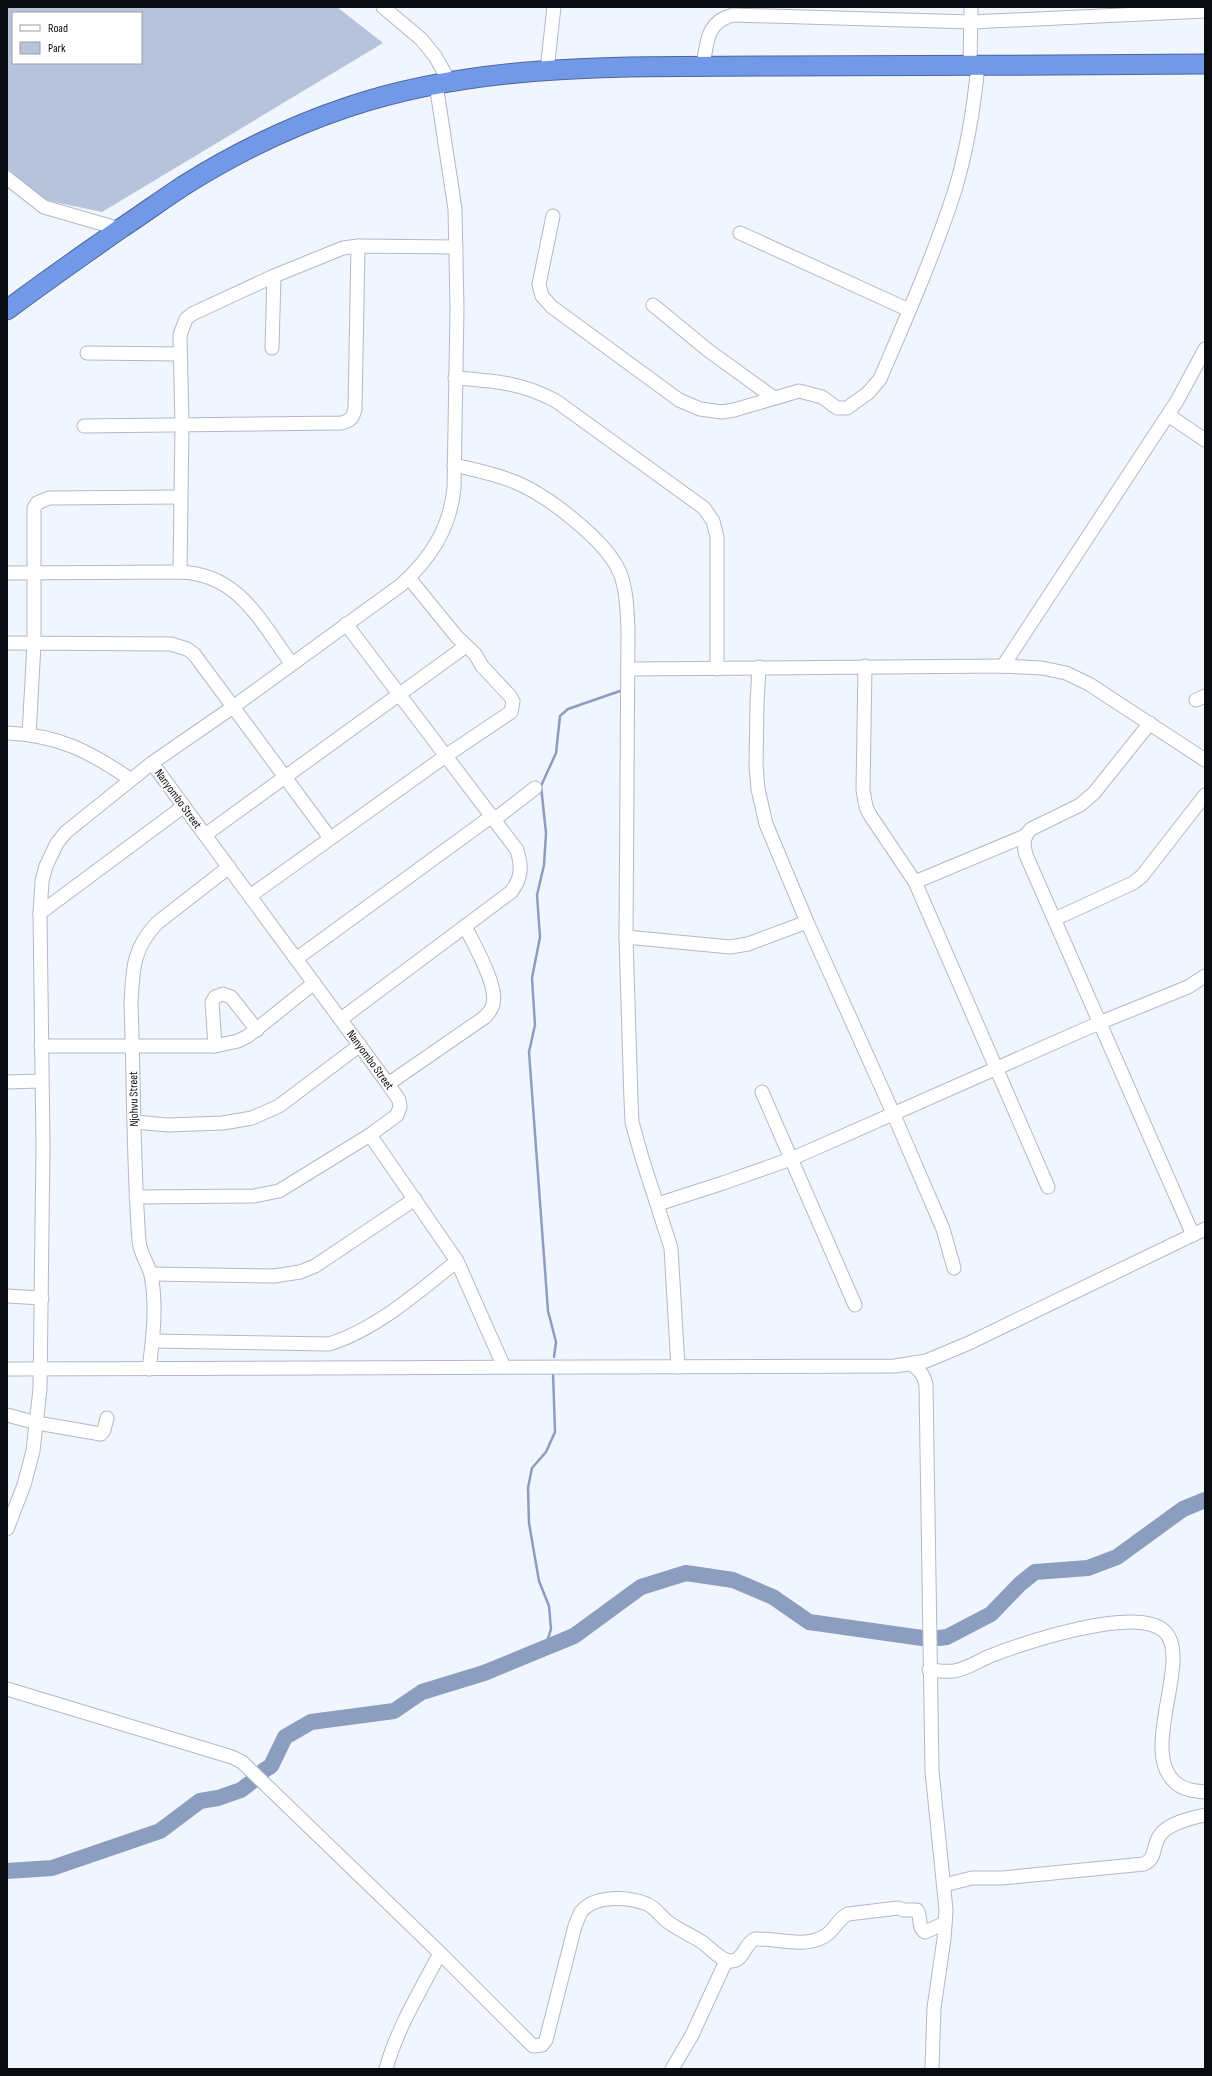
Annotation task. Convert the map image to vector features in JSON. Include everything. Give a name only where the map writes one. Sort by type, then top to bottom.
[{"type":"highway","points":[[7,310],[56,272],[184,185],[227,161],[290,130],[346,108],[388,95],[443,82],[547,70],[703,66],[1205,64]]},
{"type":"street","points":[[7,1529],[24,1485],[33,1451],[40,1389],[42,1298],[40,913],[44,873],[57,844],[66,832],[130,779],[233,707],[291,663],[409,578],[434,549],[448,521],[452,504],[454,465],[456,247],[452,180],[443,82],[435,56],[421,39],[382,7]]},
{"type":"street","points":[[547,70],[554,7]]},
{"type":"street","points":[[553,216],[539,284],[542,296],[552,307],[679,400],[690,406],[710,412],[722,412],[734,410],[792,392],[805,391],[822,396],[837,408],[847,408],[868,393],[880,379],[928,266],[955,189],[974,106],[974,65],[971,7]]},
{"type":"street","points":[[703,66],[708,38],[714,26],[722,18],[733,15],[971,22],[1205,11]]},
{"type":"street","points":[[7,178],[44,207],[120,229]]},
{"type":"street","points":[[740,233],[909,310]]},
{"type":"street","points":[[180,572],[182,425],[180,335],[186,319],[192,314],[274,276],[343,248],[358,246],[456,247]]},
{"type":"street","points":[[84,426],[341,423],[348,421],[354,416],[355,409],[358,246]]},
{"type":"street","points":[[272,348],[274,276]]},
{"type":"street","points":[[653,305],[709,350],[774,398]]},
{"type":"street","points":[[1003,666],[1168,415],[1205,349]]},
{"type":"street","points":[[87,353],[180,354]]},
{"type":"street","points":[[455,378],[503,381],[521,385],[544,394],[556,401],[704,508],[713,521],[717,537],[717,669]]},
{"type":"street","points":[[1168,415],[1205,440]]},
{"type":"street","points":[[454,465],[492,474],[529,489],[579,524],[602,547],[619,571],[625,590],[628,629],[626,937],[632,1122],[642,1158],[658,1204],[672,1258],[678,1367]]},
{"type":"street","points":[[29,735],[34,644],[32,515],[37,503],[43,500],[180,497]]},
{"type":"street","points":[[7,573],[180,572],[204,575],[223,582],[246,602],[291,663]]},
{"type":"street","points":[[250,896],[447,755],[511,712],[513,707],[510,696],[482,666],[475,654],[457,638],[409,578]]},
{"type":"street","points":[[341,1019],[511,892],[517,884],[521,873],[517,850],[447,755],[346,624]]},
{"type":"street","points":[[7,643],[179,646],[194,654],[330,838]]},
{"type":"street","points":[[206,836],[284,777],[400,695],[466,646]]},
{"type":"street","points":[[628,669],[865,666],[1003,666],[1042,668],[1066,673],[1089,684],[1205,760]]},
{"type":"street","points":[[865,666],[864,798],[870,815],[915,882],[1048,1187]]},
{"type":"street","points":[[759,667],[756,766],[761,804],[766,824],[807,922],[943,1229],[954,1268]]},
{"type":"street","points":[[915,882],[1025,836],[1038,824],[1080,805],[1094,793],[1150,723]]},
{"type":"street","points":[[7,733],[46,737],[75,746],[103,760],[130,779]]},
{"type":"street","name":"Nanyombo Street","points":[[152,763],[399,1100],[399,1111],[397,1115],[370,1135]]},
{"type":"street","points":[[296,959],[535,788]]},
{"type":"street","points":[[1055,919],[1132,883],[1142,876],[1205,795]]},
{"type":"street","points":[[40,913],[184,806]]},
{"type":"street","points":[[7,1369],[504,1367],[877,1368],[911,1364],[938,1356],[969,1343],[1199,1232],[1099,1022],[1026,855],[1025,836]]},
{"type":"street","name":"Njohvu Street","points":[[149,1369],[153,1341],[154,1293],[151,1274],[139,1244],[136,1197],[131,1004],[133,972],[140,945],[157,923],[229,867]]},
{"type":"street","points":[[626,937],[730,947],[748,944],[807,922]]},
{"type":"street","points":[[388,1084],[485,1017],[490,1012],[494,997],[490,982],[465,926]]},
{"type":"street","points":[[658,1204],[723,1184],[791,1159],[1099,1022],[1188,987],[1205,976]]},
{"type":"street","points":[[41,1046],[214,1046],[238,1041],[257,1030],[314,983]]},
{"type":"street","points":[[214,1046],[212,1002],[215,997],[223,994],[231,997],[257,1030]]},
{"type":"street","points":[[135,1122],[168,1125],[239,1121],[260,1116],[279,1106],[360,1045]]},
{"type":"street","points":[[7,1082],[41,1081]]},
{"type":"street","points":[[762,1092],[855,1305]]},
{"type":"street","points":[[136,1197],[254,1196],[267,1194],[290,1186],[370,1135],[457,1261],[504,1367]]},
{"type":"street","points":[[151,1274],[274,1276],[300,1272],[315,1266],[415,1199]]},
{"type":"street","points":[[153,1341],[329,1344],[345,1339],[372,1324],[432,1282],[457,1261]]},
{"type":"street","points":[[7,1296],[42,1298]]},
{"type":"street","points":[[911,1364],[921,1371],[925,1378],[926,1385],[929,1670],[932,1771],[944,1885],[946,1923],[934,2008],[932,2069]]},
{"type":"street","points":[[7,1415],[37,1423],[101,1434],[104,1430],[107,1418]]},
{"type":"street","points":[[929,1670],[953,1671],[962,1669],[990,1656],[1047,1637],[1091,1626],[1136,1622],[1162,1629],[1169,1635],[1174,1653],[1163,1736],[1164,1758],[1170,1776],[1176,1783],[1192,1790],[1205,1792]]},
{"type":"street","points":[[7,1690],[232,1757],[242,1762],[440,1953],[530,2045],[536,2047],[542,2045],[546,2040],[575,1926],[582,1912],[593,1903],[603,1900],[625,1900],[647,1904],[666,1921],[702,1942],[726,1961],[738,1959],[749,1942],[755,1939],[807,1942],[816,1940],[826,1936],[841,1917],[848,1914],[898,1908],[904,1910],[917,1910],[920,1914],[920,1925],[925,1932],[946,1923]]},
{"type":"street","points":[[944,1885],[972,1878],[1002,1878],[1144,1864],[1150,1861],[1153,1857],[1157,1841],[1166,1829],[1194,1817],[1205,1815]]},
{"type":"street","points":[[386,2069],[391,2051],[400,2031],[440,1953]]},
{"type":"street","points":[[672,2069],[692,2035],[726,1961]]},
{"type":"green space","points":[[7,7],[337,7],[383,43],[102,212],[40,199],[7,169]]},
{"type":"waterway","points":[[554,1357],[556,1342],[548,1311],[529,1052],[535,1025],[532,978],[540,937],[537,895],[544,865],[546,833],[541,786],[556,753],[560,716],[568,709],[620,691]]},
{"type":"waterway","points":[[545,1648],[551,1629],[549,1606],[539,1581],[529,1523],[528,1488],[532,1468],[546,1452],[555,1432],[553,1373]]},
{"type":"waterway","points":[[939,1638],[947,1637],[991,1614],[1020,1584],[1035,1572],[1088,1568],[1117,1557],[1183,1509],[1205,1500]]},
{"type":"waterway","points":[[263,1771],[271,1766],[285,1737],[311,1722],[394,1711],[422,1692],[484,1673],[574,1636],[641,1587],[686,1573],[733,1580],[773,1597],[809,1622],[922,1638]]},
{"type":"waterway","points":[[7,1871],[52,1868],[160,1831],[200,1801],[218,1798],[241,1790],[254,1780]]}]
